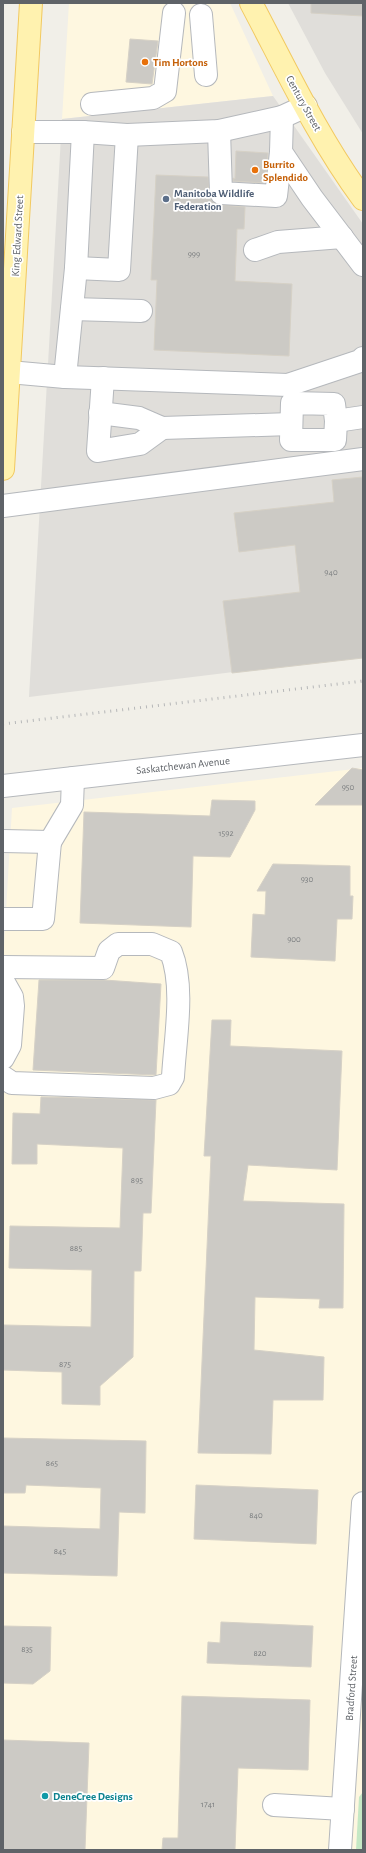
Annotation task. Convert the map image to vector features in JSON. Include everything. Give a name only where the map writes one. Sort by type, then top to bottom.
[{"type":"main road","name":"King Edward Street","points":[[3,469],[9,372],[10,239],[23,132],[31,3]]},
{"type":"main road","name":"Century Street","points":[[251,3],[336,159],[363,199]]},
{"type":"street","points":[[92,104],[153,98],[165,91],[174,13]]},
{"type":"street","points":[[201,15],[206,75]]},
{"type":"street","points":[[23,132],[83,132],[127,135],[219,131],[282,117],[306,106]]},
{"type":"street","points":[[219,131],[221,194],[276,196],[281,152],[282,117]]},
{"type":"street","points":[[65,377],[76,268],[83,132]]},
{"type":"street","points":[[76,268],[118,270],[127,135]]},
{"type":"street","points":[[281,152],[363,265]]},
{"type":"street","points":[[254,250],[278,242],[342,237]]},
{"type":"street","points":[[72,309],[141,311]]},
{"type":"street","points":[[9,372],[65,377],[288,385],[360,361],[363,358]]},
{"type":"street","points":[[103,378],[98,451],[140,444],[162,428]]},
{"type":"street","points":[[292,403],[334,404],[336,440],[291,440],[291,424],[292,403]]},
{"type":"street","points":[[100,413],[140,418],[162,428],[291,424]]},
{"type":"street","points":[[336,421],[363,417]]},
{"type":"street","points":[[3,506],[363,459]]},
{"type":"street","name":"Saskatchewan Avenue","points":[[3,786],[363,745]]},
{"type":"street","points":[[3,919],[44,919],[50,842],[72,805],[73,778]]},
{"type":"street","points":[[3,841],[50,842]]},
{"type":"street","points":[[3,967],[103,968],[109,951],[118,944],[152,944],[171,952],[175,962],[178,1000],[173,1077],[169,1084],[154,1088],[12,1083],[3,1077]]},
{"type":"street","points":[[3,981],[12,997],[13,1006],[10,1045],[3,1058]]},
{"type":"street","name":"Bradford Street","points":[[340,1850],[343,1809],[354,1776],[363,1503]]},
{"type":"street","points":[[274,1805],[343,1809]]},
{"type":"shaded area","points":[[69,3],[230,3],[273,96],[62,119]]},
{"type":"shaded area","points":[[288,3],[363,3],[363,134],[325,73]]},
{"type":"shaded area","points":[[273,96],[363,224],[363,656],[29,697],[62,119]]},
{"type":"shaded area","points":[[363,768],[363,1850],[3,1850],[3,963],[12,808]]},
{"type":"green space","points":[[363,1792],[363,1850],[356,1850],[359,1797]]},
{"type":"building","points":[[311,3],[363,3],[363,16],[311,13]]},
{"type":"building","name":"Tim Hortons","points":[[130,39],[158,41],[152,84],[126,82]]},
{"type":"building","name":"Burrito Splendido","points":[[236,151],[268,153],[265,183],[233,181],[233,178],[235,179]]},
{"type":"building","points":[[156,175],[208,177],[210,199],[214,203],[220,205],[245,207],[244,229],[237,229],[235,281],[292,284],[289,356],[154,350],[157,280],[151,280]]},
{"type":"building","points":[[363,477],[363,658],[232,673],[223,601],[300,592],[295,545],[239,552],[234,513],[334,502],[332,480]]},
{"type":"building","points":[[352,768],[363,770],[363,805],[315,805]]},
{"type":"building","points":[[212,800],[255,801],[255,810],[230,857],[193,856],[191,927],[80,923],[84,812],[210,816]]},
{"type":"building","points":[[273,864],[350,866],[350,896],[353,896],[352,919],[337,919],[335,961],[251,957],[253,914],[265,915],[266,891],[257,891]]},
{"type":"building","points":[[39,980],[104,980],[161,984],[156,1075],[33,1070]]},
{"type":"building","points":[[212,1020],[231,1020],[230,1046],[342,1051],[337,1170],[248,1165],[243,1201],[344,1204],[343,1308],[319,1308],[320,1299],[255,1297],[254,1350],[324,1357],[323,1400],[273,1400],[271,1454],[198,1453],[211,1156],[204,1156]]},
{"type":"building","points":[[41,1097],[156,1100],[151,1213],[143,1213],[141,1271],[134,1271],[133,1357],[100,1386],[100,1405],[62,1404],[62,1372],[3,1370],[4,1325],[91,1327],[92,1270],[9,1268],[10,1226],[120,1228],[123,1148],[37,1144],[37,1164],[12,1164],[13,1113],[40,1114]]},
{"type":"building","points":[[3,1438],[146,1441],[145,1513],[119,1512],[117,1576],[3,1573],[3,1526],[100,1529],[101,1488],[26,1485],[25,1493],[3,1493]]},
{"type":"building","points":[[196,1485],[318,1490],[316,1544],[194,1539]]},
{"type":"building","points":[[221,1622],[313,1626],[311,1667],[207,1663],[208,1642],[220,1643]]},
{"type":"building","points":[[3,1626],[51,1627],[50,1671],[33,1684],[3,1683]]},
{"type":"building","points":[[182,1696],[310,1700],[308,1770],[238,1768],[235,1850],[162,1850],[163,1838],[178,1838]]},
{"type":"building","name":"DeneCree Designs","points":[[3,1740],[89,1743],[85,1850],[3,1850]]},
{"type":"railway","points":[[3,724],[363,681]]},
{"type":"place","name":"Tim Hortons","points":[[145,62]]},
{"type":"place","name":"Burrito Splendido","points":[[255,170]]},
{"type":"place","name":"Manitoba Wildlife Federation","points":[[166,199]]},
{"type":"place","name":"DeneCree Designs","points":[[45,1796]]}]
